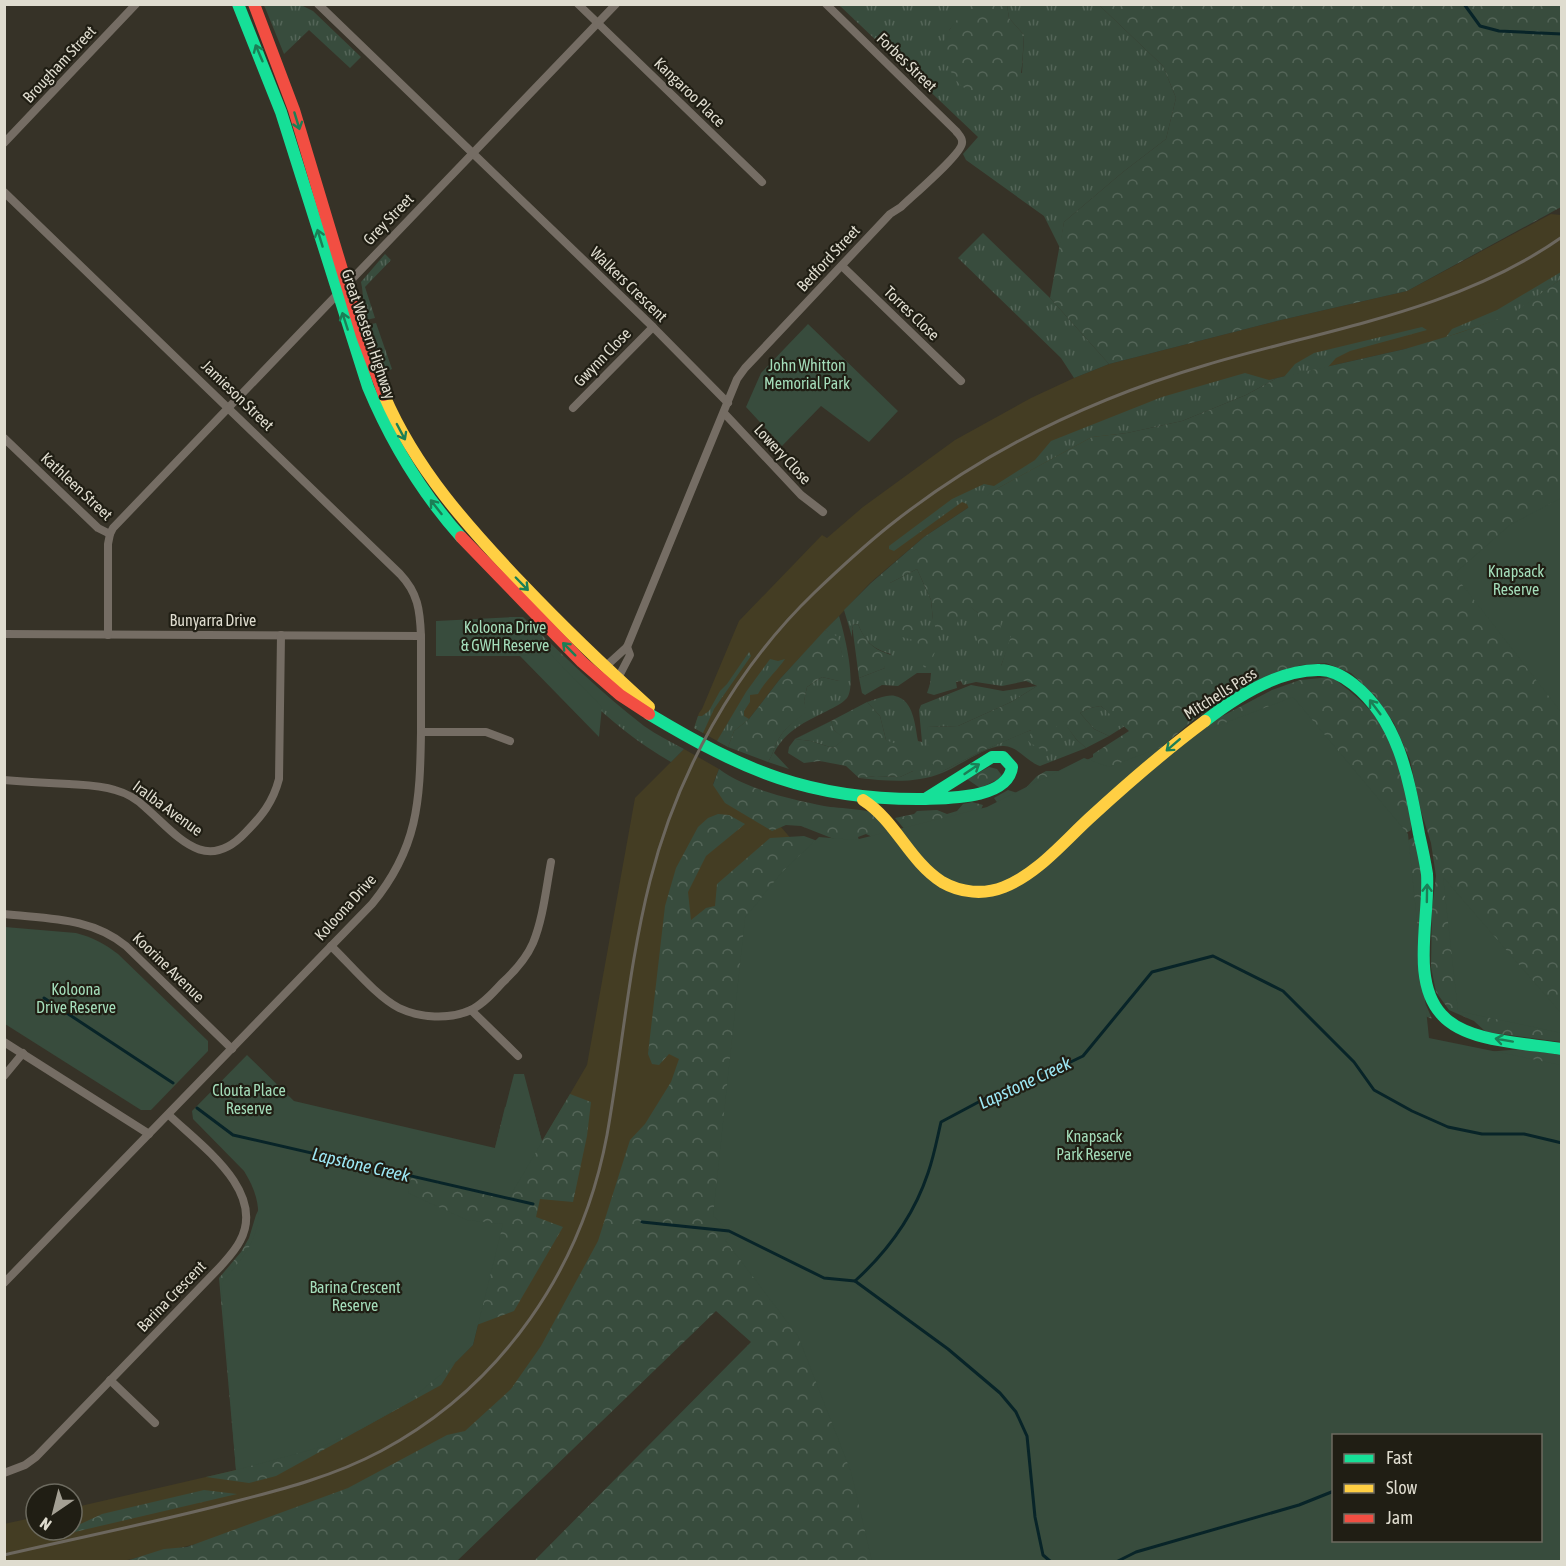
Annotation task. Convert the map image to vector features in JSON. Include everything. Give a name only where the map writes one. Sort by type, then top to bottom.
[{"type":"main road","name":"Great Western Highway","points":[[238,4],[281,112],[362,373],[393,440],[416,480],[469,546],[554,634],[644,711],[690,739],[752,771],[791,784],[860,798],[889,801],[925,799],[961,797],[997,787],[1008,781],[1013,773],[1012,767],[1003,757],[988,759],[925,799]]},
{"type":"main road","name":"Great Western Highway","points":[[254,4],[291,104],[378,383],[401,432],[423,470],[450,507],[477,538],[605,667],[615,684]]},
{"type":"main road","name":"Mitchells Pass","points":[[860,798],[881,811],[914,857],[935,878],[968,893],[999,890],[1035,869],[1131,782],[1211,714],[1247,692],[1286,675],[1306,669],[1326,671],[1355,685],[1371,701],[1392,734],[1404,766],[1427,873],[1425,961],[1429,991],[1435,1007],[1448,1022],[1468,1032],[1562,1049]]},
{"type":"street","name":"Brougham Street","points":[[4,143],[136,4]]},
{"type":"street","name":"Walkers Crescent","points":[[318,4],[728,403]]},
{"type":"street","name":"Kangaroo Place","points":[[578,4],[762,182]]},
{"type":"street","name":"Grey Street","points":[[110,534],[346,284],[616,4]]},
{"type":"street","name":"Forbes Street","points":[[826,4],[960,135],[962,144]]},
{"type":"street","name":"Bedford Street","points":[[728,403],[737,380],[745,368],[890,214],[901,207],[956,155],[962,144]]},
{"type":"street","name":"Jamieson Street","points":[[4,192],[407,581],[419,606],[421,636]]},
{"type":"street","name":"Torres Close","points":[[842,266],[961,381]]},
{"type":"street","name":"Gwynn Close","points":[[573,408],[652,327]]},
{"type":"street","points":[[605,667],[627,647],[728,403]]},
{"type":"street","name":"Lowery Close","points":[[724,412],[801,495],[823,512]]},
{"type":"street","name":"Kathleen Street","points":[[4,438],[98,528],[110,534],[108,634]]},
{"type":"street","name":"Bunyarra Drive","points":[[4,634],[421,636]]},
{"type":"street","name":"Iralba Avenue","points":[[4,780],[97,786],[114,790],[138,801],[186,844],[202,850],[228,846],[240,838],[267,809],[279,779],[281,636]]},
{"type":"street","name":"Koloona Drive","points":[[4,1283],[331,946],[381,892],[396,870],[406,848],[419,804],[421,636]]},
{"type":"street","points":[[615,684],[630,656],[627,647]]},
{"type":"street","points":[[421,732],[486,732],[510,741]]},
{"type":"street","points":[[331,946],[388,1001],[406,1011],[432,1017],[459,1014],[471,1010],[484,1001],[509,976],[533,943],[551,862]]},
{"type":"street","name":"Koorine Avenue","points":[[4,914],[84,923],[110,934],[126,946],[232,1049]]},
{"type":"street","points":[[471,1010],[518,1056]]},
{"type":"street","points":[[4,1042],[150,1134]]},
{"type":"street","points":[[4,1076],[22,1053]]},
{"type":"street","name":"Barina Crescent","points":[[4,1473],[26,1465],[36,1457],[220,1267],[232,1253],[243,1234],[245,1210],[238,1185],[224,1168],[169,1115]]},
{"type":"street","points":[[110,1380],[155,1423]]},
{"type":"shaded area","points":[[1551,214],[1561,215],[1561,279],[1512,315],[1443,343],[1405,349],[1277,378],[1170,409],[998,488],[924,537],[870,583],[780,679],[749,719],[734,731],[728,747],[694,728],[739,621],[822,535],[827,538],[863,507],[955,440],[1031,398],[1109,364],[1281,320],[1407,291]]},
{"type":"shaded area","points":[[684,749],[719,769],[713,784],[775,820],[793,841],[653,1186],[524,1382],[439,1456],[222,1538],[123,1561],[5,1561],[4,1524],[24,1520],[24,1542],[84,1542],[84,1505],[236,1470],[440,1377],[473,1345],[509,1198],[587,1065],[635,798]]},
{"type":"green space","points":[[971,4],[1007,5],[1009,18],[1024,35],[1020,76],[1009,88],[994,94],[970,91],[959,84],[944,54],[944,42],[948,31]]},
{"type":"green space","points":[[264,5],[301,5],[313,11],[361,57],[350,68],[309,30],[284,54]]},
{"type":"green space","points":[[839,5],[971,5],[950,29],[944,44],[1022,73],[1024,35],[1009,18],[1007,5],[1099,5],[1163,66],[1176,98],[1166,139],[1064,222],[1060,248],[1044,216],[966,160],[963,154],[978,137]]},
{"type":"green space","points":[[1099,5],[1561,5],[1561,207],[1407,291],[1281,320],[1109,364],[1050,298],[1064,222],[1166,139],[1176,98],[1163,66]]},
{"type":"green space","points":[[983,233],[1050,298],[1109,364],[1074,378],[1061,358],[958,258]]},
{"type":"green space","points":[[385,254],[391,260],[365,287],[375,318],[366,320],[361,282]]},
{"type":"green space","points":[[1561,272],[1561,279],[1512,315],[1446,337],[1452,329],[1497,310]]},
{"type":"green space","points":[[1561,279],[1561,1042],[1486,1032],[1474,1021],[1449,1010],[1436,992],[1431,967],[1432,909],[1436,876],[1431,843],[1421,811],[1410,760],[1394,723],[1375,696],[1351,673],[1326,663],[1301,665],[1255,681],[1197,717],[1105,795],[1001,808],[994,798],[1008,790],[1020,794],[1037,776],[1046,771],[1064,771],[1093,757],[1093,754],[1129,731],[1101,706],[1089,708],[1080,713],[1094,729],[1109,736],[1086,748],[1062,720],[1055,724],[1063,737],[1055,749],[1045,752],[1029,742],[1031,730],[941,772],[929,760],[927,727],[958,726],[1011,702],[1037,686],[1026,681],[1002,680],[1001,666],[1011,636],[1001,614],[1000,643],[991,648],[978,649],[978,613],[966,604],[952,634],[937,632],[931,600],[917,569],[890,583],[871,583],[924,537],[998,488],[1092,437],[1127,433],[1182,421],[1246,395],[1277,378],[1405,349],[1459,333],[1512,314]]},
{"type":"green space","points":[[376,323],[392,369],[383,373],[368,325]]},
{"type":"green space","name":"John Whitton Memorial Park","points":[[808,324],[898,411],[869,442],[821,406],[782,446],[746,407],[761,373]]},
{"type":"green space","points":[[1422,327],[1427,330],[1350,351],[1336,358],[1328,367],[1284,377],[1295,364],[1314,353]]},
{"type":"green space","points":[[1245,373],[1269,380],[1277,378],[1246,395],[1182,421],[1127,433],[1092,437],[998,488],[969,509],[967,504],[962,502],[894,551],[889,549],[889,546],[952,499],[984,484],[994,486],[1035,460],[1051,441],[1162,397]]},
{"type":"green space","name":"Knapsack Reserve","points":[[1561,498],[1561,712],[1454,574],[1510,525]]},
{"type":"green space","points":[[917,569],[931,600],[933,620],[966,603],[978,613],[978,649],[1001,612],[1012,636],[1001,666],[1026,681],[1002,686],[976,682],[963,685],[961,681],[956,682],[957,688],[934,695],[927,693],[931,673],[917,673],[898,686],[882,685],[865,695],[862,693],[859,678],[885,668],[883,664],[891,654],[870,644],[858,624],[852,625],[852,637],[844,610],[871,583],[890,583]]},
{"type":"green space","points":[[839,616],[850,670],[851,682],[847,698],[784,738],[774,753],[789,769],[768,762],[784,731],[806,712],[804,701],[807,687],[822,677],[839,681],[842,659],[840,646],[837,640],[825,630]]},
{"type":"green space","points":[[509,617],[523,617],[628,713],[649,729],[684,749],[671,762],[625,731],[585,696]]},
{"type":"green space","name":"Koloona Drive & GWH Reserve","points":[[514,617],[602,707],[599,737],[520,656],[436,656],[436,621]]},
{"type":"green space","points":[[918,623],[930,634],[935,644],[933,656],[924,669],[917,641],[898,636],[895,631],[900,626]]},
{"type":"green space","points":[[858,624],[870,643],[896,658],[897,664],[884,664],[885,668],[859,678],[852,625]]},
{"type":"green space","points":[[825,630],[838,637],[847,674],[839,681],[822,677],[807,687],[804,701],[807,712],[784,731],[768,762],[728,747],[734,731],[749,719],[780,679]]},
{"type":"green space","points":[[749,652],[751,656],[714,709],[703,733],[694,728],[698,716],[709,711],[720,691]]},
{"type":"green space","points":[[770,659],[778,661],[785,659],[758,694],[750,695],[750,702],[744,711],[744,716],[749,719],[734,731],[728,747],[717,741],[746,692]]},
{"type":"green space","name":"Knapsack Park Reserve","points":[[1332,677],[1374,715],[1389,740],[1401,770],[1409,801],[1411,830],[1326,885],[1414,837],[1420,852],[1423,898],[1421,993],[1432,1019],[1393,1002],[1435,1056],[1523,1049],[1561,1055],[1561,1561],[534,1561],[751,1342],[716,1311],[457,1561],[123,1562],[164,1549],[187,1547],[348,1488],[447,1435],[465,1431],[511,1389],[541,1346],[598,1241],[630,1140],[645,1124],[671,1082],[679,1059],[669,1054],[659,1065],[652,1064],[648,1054],[665,906],[676,868],[698,827],[708,818],[718,814],[729,815],[745,824],[706,856],[688,892],[691,920],[706,908],[715,906],[717,884],[770,838],[804,836],[893,869],[1145,778],[1213,721],[1272,690],[1300,680]]},
{"type":"green space","points":[[971,685],[1003,691],[1037,686],[1011,702],[958,726],[927,727],[941,772],[1004,741],[1062,719],[1076,739],[1086,748],[1040,766],[1014,749],[997,746],[949,770],[922,779],[890,781],[859,778],[900,777],[913,771],[886,740],[880,716],[867,702],[888,696],[901,698],[910,708],[918,741],[922,742],[919,710],[921,705]]},
{"type":"green space","name":"Knapsack Park Reserve","points":[[1293,697],[1408,834],[1429,1038],[1561,1065],[1561,1561],[872,1561],[851,1472],[798,1336],[725,1240],[732,1234],[713,1216],[745,918],[782,872],[819,837],[855,840],[987,807],[1084,758],[1109,767]]},
{"type":"green space","points":[[867,702],[880,716],[886,740],[911,750],[914,759],[913,771],[900,777],[859,778],[846,766],[820,761],[804,763],[788,753],[795,739],[833,748],[844,739],[834,730],[831,721]]},
{"type":"green space","points":[[1101,706],[1125,726],[1109,736],[1094,729],[1080,713],[1089,708]]},
{"type":"green space","points":[[831,721],[834,730],[845,739],[833,748],[795,739]]},
{"type":"green space","points":[[989,767],[997,769],[1003,777],[980,788],[967,779]]},
{"type":"green space","points":[[719,769],[743,783],[783,797],[824,806],[872,812],[887,823],[896,843],[883,842],[866,834],[858,837],[862,850],[801,826],[786,825],[772,831],[725,803],[713,785]]},
{"type":"green space","points":[[972,802],[983,805],[979,814],[912,838],[895,818],[914,814],[917,811],[937,810],[947,814],[957,811],[963,804]]},
{"type":"green space","points":[[1443,877],[1561,1013],[1561,1033],[1458,1011]]},
{"type":"green space","name":"Koloona Drive Reserve","points":[[5,927],[76,933],[103,944],[118,954],[208,1041],[208,1051],[151,1110],[141,1110],[5,1024]]},
{"type":"green space","name":"Barina Crescent Reserve","points":[[247,1055],[294,1101],[495,1148],[514,1074],[524,1074],[542,1142],[509,1198],[461,1189],[412,1173],[408,1193],[467,1220],[503,1224],[473,1345],[404,1405],[361,1429],[321,1447],[236,1470],[221,1283],[243,1257],[256,1231],[257,1203],[253,1188],[244,1171],[193,1119],[192,1111]]},
{"type":"green space","name":"Barina Crescent Reserve","points":[[570,1094],[591,1102],[587,1136],[573,1202],[540,1199],[536,1217],[563,1227],[514,1311],[466,1329],[455,1363],[441,1385],[276,1476],[249,1483],[206,1477],[236,1470],[219,1278],[241,1252],[249,1238],[256,1215],[268,1190],[495,1148],[505,1107],[533,1109],[542,1141]]},
{"type":"green space","points":[[204,1490],[237,1494],[84,1530],[84,1522],[102,1514]]},
{"type":"waterway","points":[[1464,4],[1480,26],[1499,31],[1562,34]]},
{"type":"waterway","name":"Lapstone Creek","points":[[642,1222],[729,1231],[824,1278],[855,1281],[889,1245],[907,1218],[930,1167],[941,1122],[986,1098],[1013,1090],[1083,1056],[1152,972],[1213,956],[1283,991],[1354,1062],[1374,1090],[1412,1111],[1448,1127],[1482,1134],[1524,1134],[1562,1143]]},
{"type":"waterway","name":"Lapstone Creek","points":[[44,998],[173,1083]]},
{"type":"waterway","name":"Lapstone Creek","points":[[197,1108],[233,1135],[533,1204]]},
{"type":"waterway","points":[[855,1281],[948,1349],[1000,1393],[1016,1412],[1027,1436],[1035,1517],[1043,1555],[1051,1562]]},
{"type":"waterway","points":[[1116,1562],[1136,1552],[1299,1505],[1332,1492]]},
{"type":"railway","points":[[4,1555],[233,1502],[290,1487],[345,1468],[381,1451],[424,1424],[464,1393],[499,1358],[530,1319],[556,1277],[578,1232],[595,1184],[607,1135],[631,976],[650,881],[676,802],[693,763],[712,726],[758,655],[814,593],[870,542],[925,499],[962,474],[1000,451],[1080,411],[1121,394],[1206,365],[1435,301],[1521,262],[1562,237]]},
{"type":"traffic: fast","points":[[238,4],[281,112],[368,387],[408,466],[446,520],[461,537]]},
{"type":"traffic: fast","points":[[1205,721],[1244,694],[1289,674],[1324,670],[1337,674],[1353,684],[1369,699],[1381,715],[1400,752],[1406,772],[1427,874],[1424,967],[1432,1001],[1442,1015],[1466,1031],[1498,1040],[1562,1049]]},
{"type":"traffic: fast","points":[[649,714],[683,734],[748,766],[812,788],[846,794],[923,799],[934,799],[961,797],[975,795],[1000,785],[1008,778],[1012,767],[1003,757],[992,757],[925,799]]},
{"type":"traffic: slow","points":[[384,395],[412,448],[445,497],[464,520],[554,617],[649,707]]},
{"type":"traffic: slow","points":[[863,800],[885,819],[920,863],[942,882],[957,889],[973,892],[996,890],[1017,881],[1040,865],[1134,778],[1205,721]]},
{"type":"traffic: jam","points":[[254,4],[294,110],[362,336],[384,395]]},
{"type":"traffic: jam","points":[[461,537],[582,662],[620,695],[649,714]]},
{"type":"park label","name":"Clouta Place Reserve","points":[[249,1099]]}]
